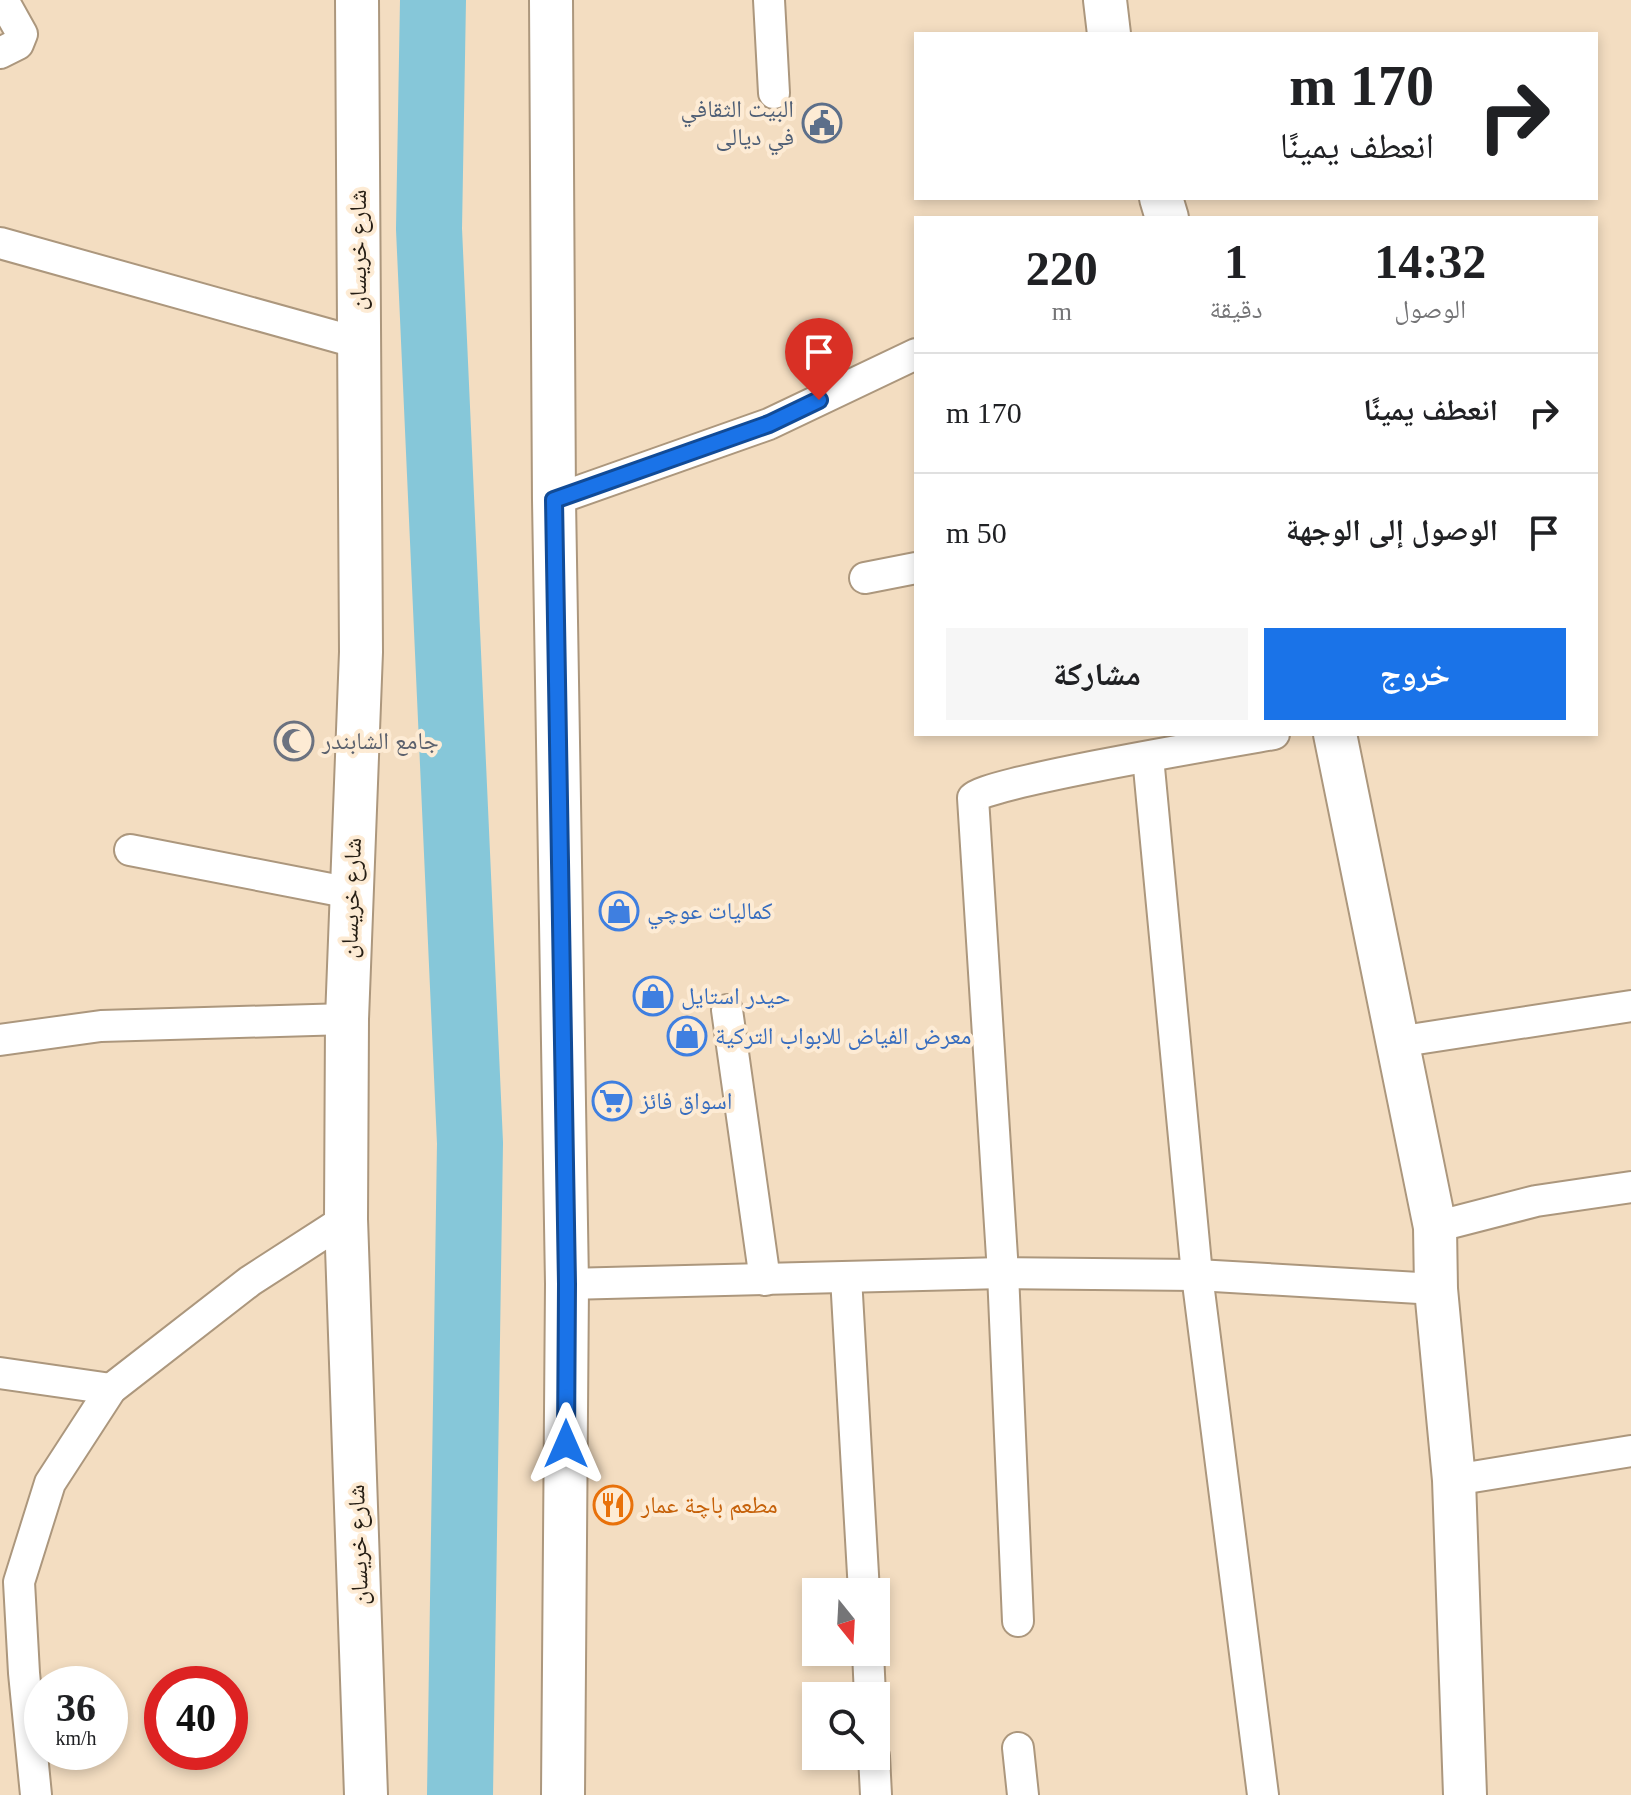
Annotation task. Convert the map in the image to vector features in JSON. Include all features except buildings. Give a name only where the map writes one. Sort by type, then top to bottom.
[{"type":"street","points":[[0,53],[18,44],[22,34],[3,0]]},
{"type":"street","name":"شارع خريسان","points":[[357,0],[361,652],[347,1019],[346,1219],[366,1795]]},
{"type":"street","points":[[551,0],[554,500],[567,1284],[563,1795]]},
{"type":"street","points":[[769,0],[774,93]]},
{"type":"street","points":[[1105,0],[1109,32]]},
{"type":"street","points":[[0,243],[359,343]]},
{"type":"street","points":[[554,500],[769,424],[914,355]]},
{"type":"street","points":[[865,578],[914,568]]},
{"type":"street","points":[[1018,1621],[1003,1273],[973,798],[983,791],[1263,736]]},
{"type":"street","points":[[1335,736],[1435,1227],[1436,1289],[1454,1480],[1465,1795]]},
{"type":"street","points":[[1148,757],[1197,1275],[1263,1795]]},
{"type":"street","points":[[130,850],[351,893]]},
{"type":"street","points":[[1397,1042],[1631,1006]]},
{"type":"street","points":[[727,1010],[765,1280]]},
{"type":"street","points":[[0,1040],[101,1026],[347,1019]]},
{"type":"street","points":[[1435,1227],[1536,1201],[1631,1187]]},
{"type":"street","points":[[36,1795],[19,1582],[50,1483],[111,1389],[250,1281],[346,1219]]},
{"type":"street","points":[[567,1284],[1003,1273],[1197,1275],[1436,1289]]},
{"type":"street","points":[[846,1277],[863,1578]]},
{"type":"street","points":[[0,1373],[111,1389]]},
{"type":"street","points":[[1454,1480],[1631,1451]]},
{"type":"street","points":[[1018,1748],[1023,1795]]},
{"type":"street","points":[[875,1770],[876,1795]]},
{"type":"waterway","points":[[433,0],[429,229],[470,1143],[460,1795]]},
{"type":"place","name":"البيت الثقافي في ديالى","points":[[822,123]]},
{"type":"place","name":"جامع الشابندر","points":[[294,741]]},
{"type":"place","name":"كماليات عوچي","points":[[619,911]]},
{"type":"place","name":"حيدر استايل","points":[[653,996]]},
{"type":"place","name":"معرض الفياض للابواب التركية","points":[[687,1036]]},
{"type":"place","name":"اسواق فائز","points":[[612,1101]]},
{"type":"place","name":"مطعم باچة عمار","points":[[613,1505]]},
{"type":"route","points":[[566,1444],[567,1284],[554,500],[769,424],[819,400]]}]
